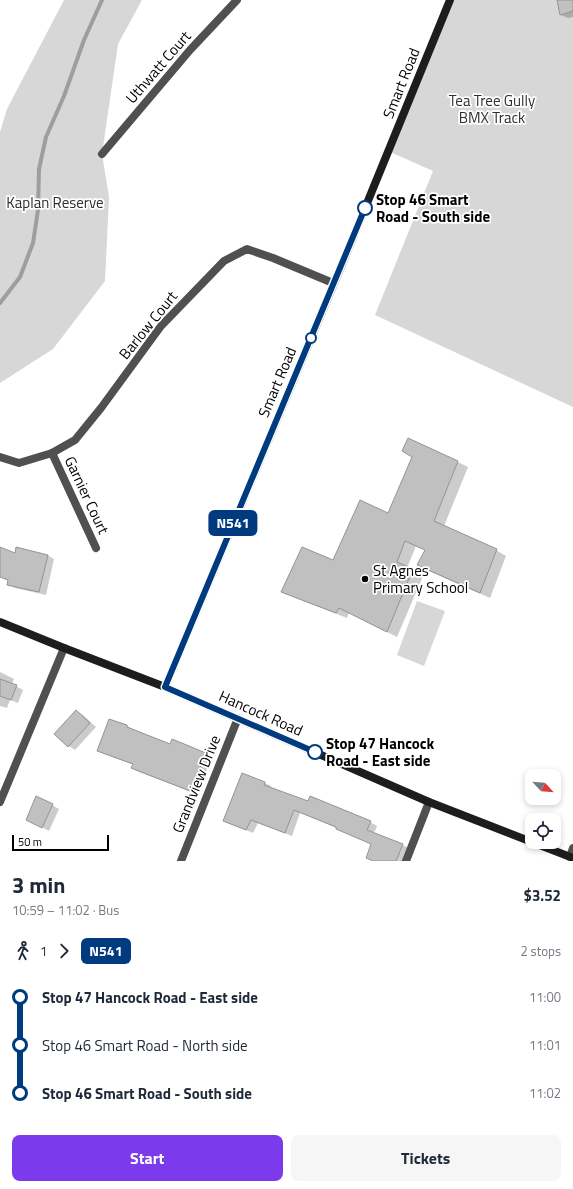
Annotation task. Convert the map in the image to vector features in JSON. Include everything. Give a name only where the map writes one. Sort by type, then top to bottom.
[{"type":"main road","name":"Smart Road","points":[[165,687],[450,0]]},
{"type":"main road","name":"Hancock Road","points":[[0,622],[165,687],[429,802],[571,858]]},
{"type":"street","name":"Uthwatt Court","points":[[102,154],[190,50],[237,0]]},
{"type":"street","name":"Barlow Court","points":[[0,457],[19,463],[52,453],[75,440],[101,408],[161,326],[224,261],[247,249],[333,283]]},
{"type":"street","name":"Garnier Court","points":[[52,453],[96,548]]},
{"type":"street","points":[[0,802],[64,648]]},
{"type":"street","name":"Grandview Drive","points":[[181,861],[238,718]]},
{"type":"street","points":[[406,861],[429,802]]},
{"type":"street","points":[[571,858],[573,848]]},
{"type":"green space","name":"Kaplan Reserve","points":[[64,0],[142,0],[118,44],[102,154],[109,197],[105,281],[53,349],[0,383],[0,132],[7,109]]},
{"type":"green space","name":"Tea Tree Gully BMX Track","points":[[450,0],[573,0],[573,407],[375,315],[433,171],[388,151]]},
{"type":"green space","points":[[417,601],[445,611],[424,666],[397,655]]},
{"type":"building","points":[[557,0],[573,0],[573,11],[560,15]]},
{"type":"building","points":[[408,438],[458,461],[434,521],[497,549],[480,593],[417,565],[425,550],[405,541],[397,562],[413,569],[387,632],[339,608],[336,613],[281,592],[302,547],[333,560],[360,500],[388,513],[412,457],[402,451]]},
{"type":"building","points":[[0,547],[15,553],[16,547],[48,555],[39,592],[7,585],[8,580],[0,577]]},
{"type":"building","points":[[0,679],[17,685],[11,700],[0,696]]},
{"type":"building","points":[[76,710],[90,723],[68,747],[54,734]]},
{"type":"building","points":[[109,719],[127,725],[127,727],[170,744],[172,739],[206,753],[190,791],[131,768],[133,764],[97,751]]},
{"type":"building","points":[[242,773],[265,782],[264,785],[308,801],[310,796],[371,821],[367,830],[403,844],[396,861],[373,861],[366,858],[371,844],[336,829],[336,827],[294,810],[285,833],[251,820],[246,830],[223,821]]},
{"type":"building","points":[[36,796],[53,804],[42,828],[26,820]]},
{"type":"waterway","points":[[0,303],[20,277],[33,243],[38,210],[39,169],[46,137],[64,96],[84,40],[102,0]]},
{"type":"bus line","name":"N541","points":[[315,752],[165,687],[365,208]]},
{"type":"place","name":"Stop 46 Smart Road - South side","points":[[365,208]]},
{"type":"place","name":"St Agnes Primary School","points":[[365,579]]},
{"type":"place","name":"Stop 47 Hancock Road - East side","points":[[315,752]]}]
